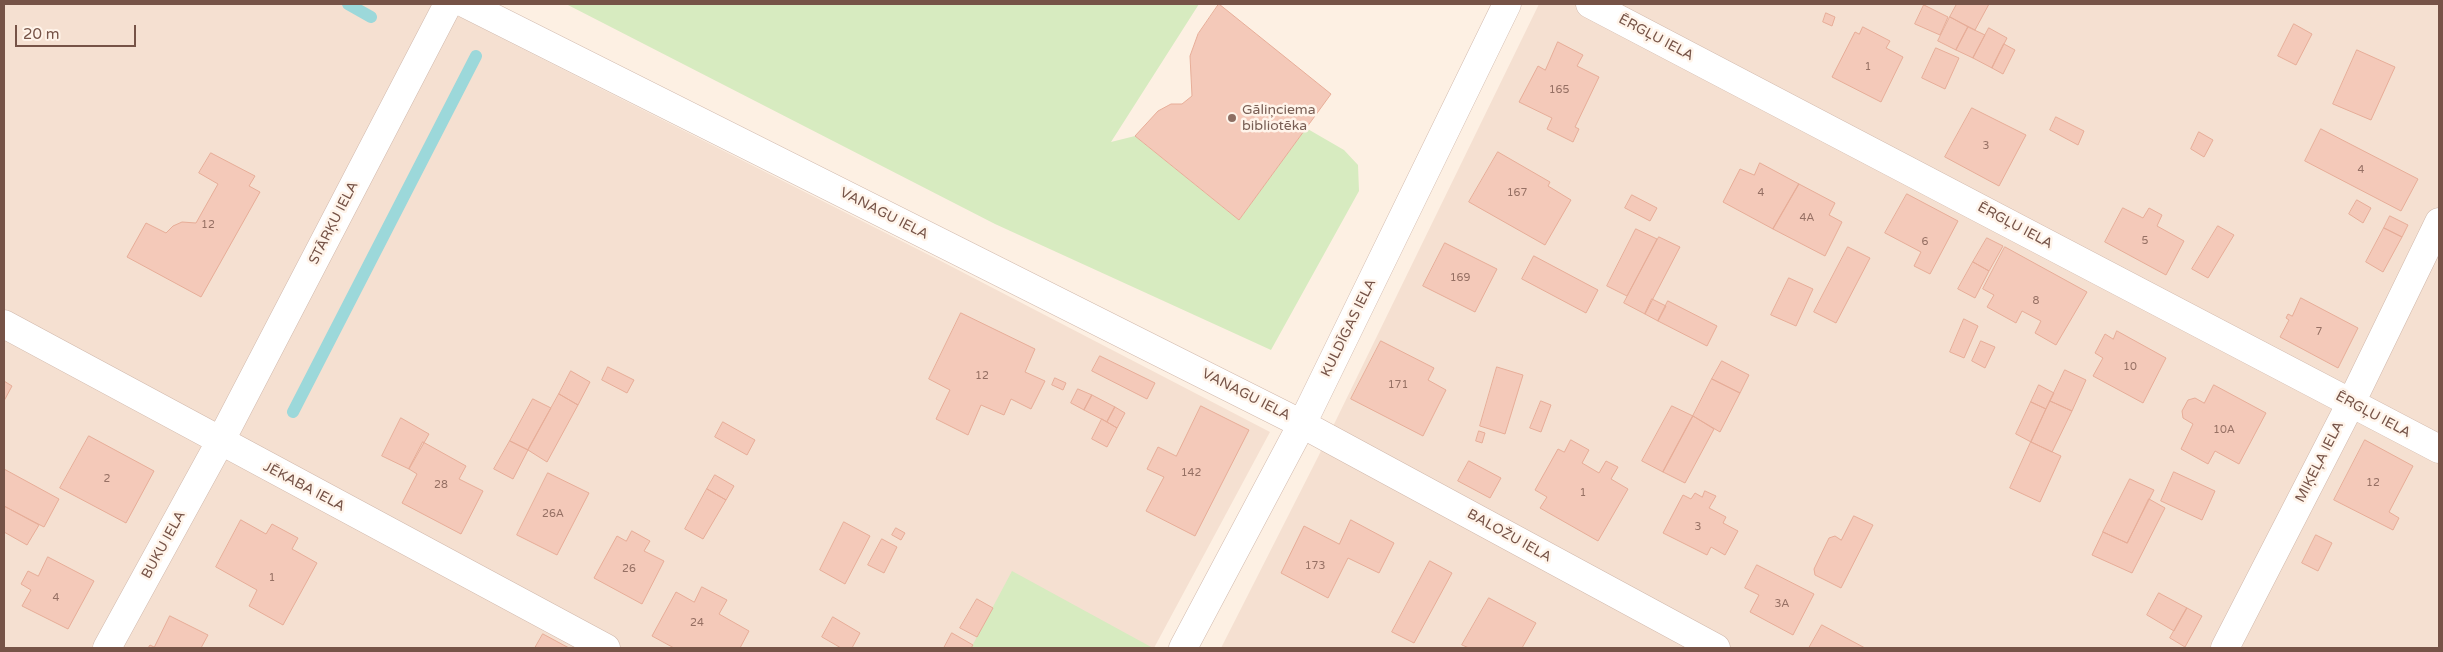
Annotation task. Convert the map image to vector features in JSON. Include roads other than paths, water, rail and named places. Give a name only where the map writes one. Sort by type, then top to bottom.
[{"type":"street","name":"STĀRĶU IELA","points":[[220,442],[448,4]]},
{"type":"street","name":"VANAGU IELA","points":[[466,4],[1302,424]]},
{"type":"street","name":"KULDĪGAS IELA","points":[[1183,648],[1302,424],[1507,4]]},
{"type":"street","name":"ĒRGĻU IELA","points":[[1590,4],[2439,449]]},
{"type":"street","name":"MIĶEĻA IELA","points":[[2225,648],[2351,403],[2439,222]]},
{"type":"street","name":"JĒKABA IELA","points":[[4,324],[220,442],[606,648]]},
{"type":"street","name":"BALOŽU IELA","points":[[1302,424],[1716,648]]},
{"type":"street","name":"BUKU IELA","points":[[107,648],[220,442]]},
{"type":"waterway","points":[[348,4],[371,17]]},
{"type":"waterway","points":[[293,412],[476,56]]},
{"type":"place","name":"Gāliņciema bibliotēka","points":[[1232,118]]}]
